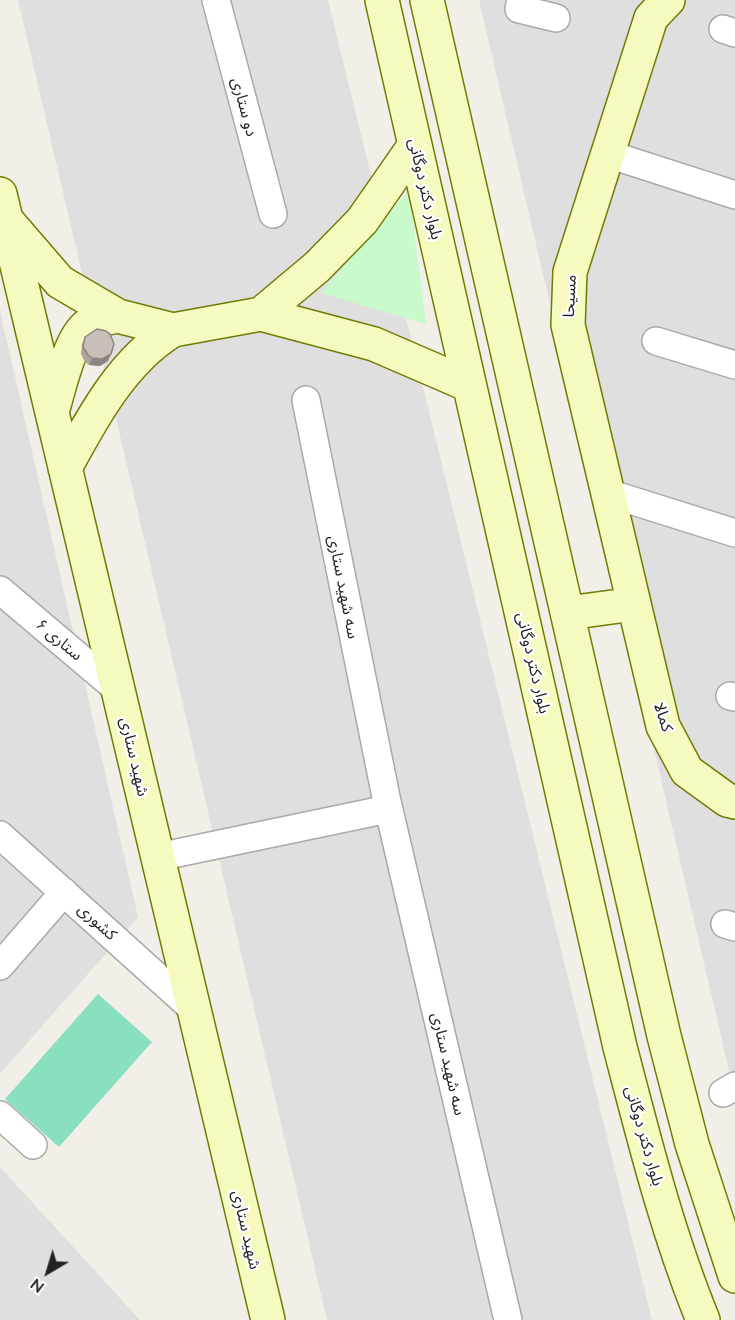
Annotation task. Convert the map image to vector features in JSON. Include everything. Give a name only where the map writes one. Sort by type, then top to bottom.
[{"type":"street","name":"دو ستاری","points":[[216,0],[273,214]]},
{"type":"street","name":"بلوار دکتر دوگانی","points":[[382,0],[620,1047],[648,1157],[693,1295],[704,1320]]},
{"type":"street","points":[[427,0],[664,1036],[692,1144],[735,1276]]},
{"type":"street","points":[[521,0],[519,9],[556,18]]},
{"type":"street","name":"مسیحا","points":[[634,604],[568,325],[570,272],[658,6]]},
{"type":"street","points":[[261,314],[317,267],[362,221],[415,145]]},
{"type":"street","points":[[608,154],[735,195]]},
{"type":"street","points":[[3,207],[60,282],[118,316],[173,330]]},
{"type":"street","name":"شهید ستاری","points":[[3,207],[268,1320]]},
{"type":"street","points":[[65,468],[90,420],[131,367],[160,338],[173,330],[261,314],[374,344],[469,385]]},
{"type":"street","points":[[52,413],[79,333],[89,323],[118,316]]},
{"type":"street","points":[[34,337],[52,358],[78,372],[106,378],[131,367]]},
{"type":"street","points":[[656,341],[735,365]]},
{"type":"street","name":"سه شهید ستاری","points":[[306,400],[388,809],[508,1320]]},
{"type":"street","points":[[608,493],[735,533]]},
{"type":"street","name":"ستاری ۶","points":[[0,590],[118,690]]},
{"type":"street","points":[[568,613],[634,604]]},
{"type":"street","name":"کمالا","points":[[634,604],[663,726],[687,771],[728,800],[735,802]]},
{"type":"street","points":[[158,857],[388,809]]},
{"type":"street","name":"کشوری","points":[[0,835],[194,1010]]},
{"type":"street","points":[[0,966],[64,892]]},
{"type":"street","points":[[620,1047],[664,1036]]},
{"type":"street","points":[[0,1115],[33,1145]]},
{"type":"shaded area","points":[[18,0],[328,0],[652,1320],[327,1320]]},
{"type":"shaded area","points":[[479,0],[735,0],[735,1096]]},
{"type":"shaded area","points":[[0,311],[138,917],[0,1074]]},
{"type":"shaded area","points":[[0,1167],[140,1320],[0,1320]]},
{"type":"green space","points":[[409,190],[426,324],[321,293]]},
{"type":"green space","points":[[98,994],[152,1042],[59,1147],[5,1099]]},
{"type":"building","points":[[97,329],[110,334],[114,344],[111,354],[102,359],[92,358],[83,347],[85,337]]}]
